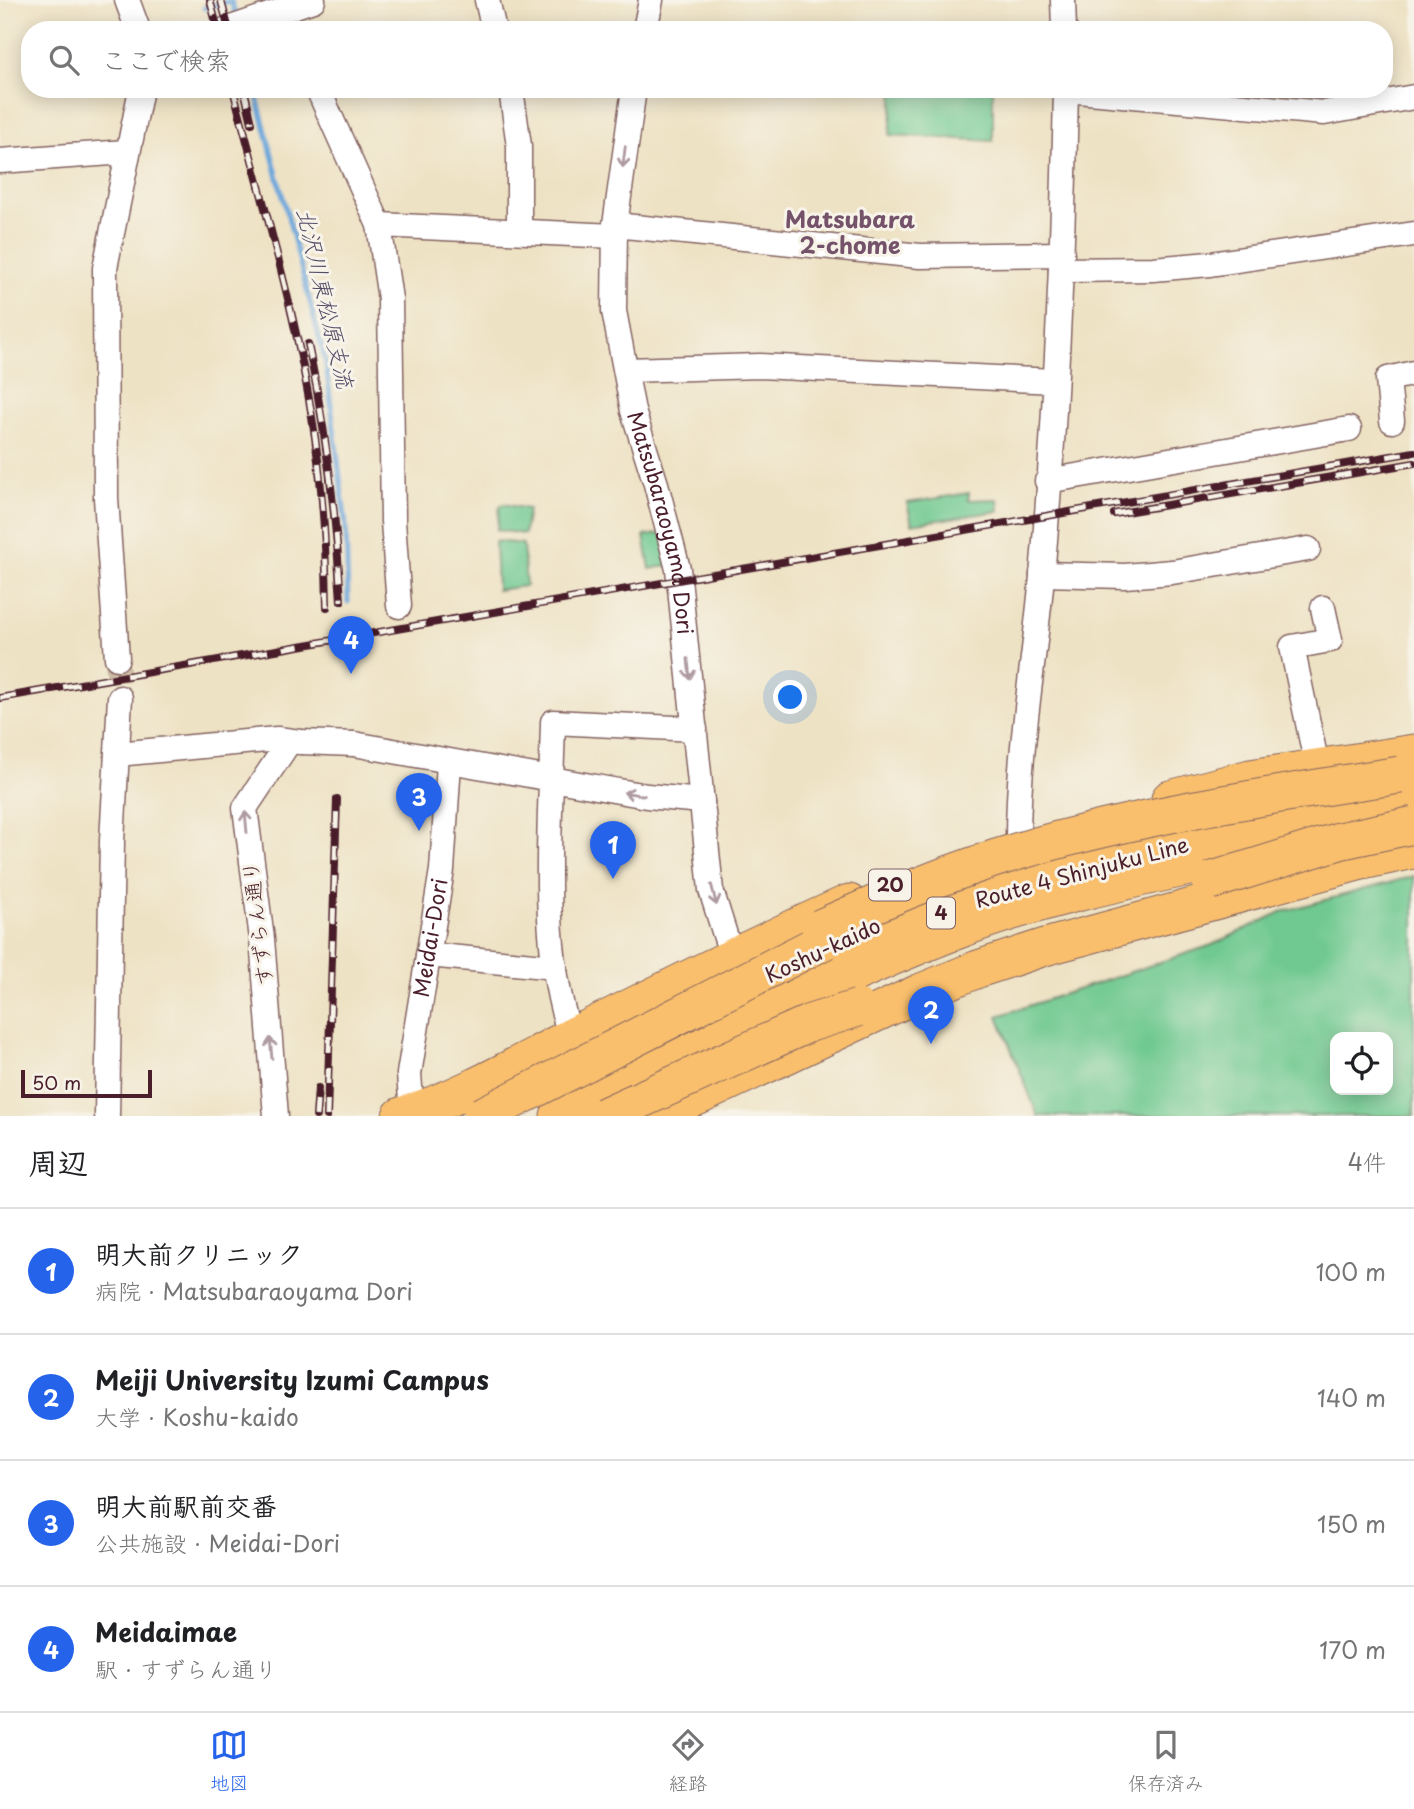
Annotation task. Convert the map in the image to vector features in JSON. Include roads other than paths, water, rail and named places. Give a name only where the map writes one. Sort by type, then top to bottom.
[{"type":"highway","name":"20","points":[[407,1114],[436,1105],[732,957],[897,882],[1018,840],[1250,778],[1414,753]]},
{"type":"highway","points":[[482,1116],[887,912],[1020,864],[1321,777],[1414,759]]},
{"type":"highway","points":[[571,1037],[662,1000],[945,875],[1021,850],[1134,822],[1262,797],[1414,773]]},
{"type":"highway","name":"Koshu-kaido","points":[[450,1116],[721,999],[888,920],[952,895],[1127,844],[1331,796],[1414,780]]},
{"type":"highway","points":[[602,1116],[643,1110],[978,969],[1045,947],[1358,862],[1414,822]]},
{"type":"highway","points":[[643,1110],[853,997],[910,970],[971,946],[1038,925],[1210,881],[1339,841],[1414,822]]},
{"type":"highway","points":[[602,1116],[852,989],[970,940],[1032,919],[1414,822]]},
{"type":"highway","name":"Route 4 Shinjuku Line","points":[[496,1116],[623,1060],[835,958],[958,906],[1083,869],[1414,822]]},
{"type":"highway","name":"Route 4 Shinjuku Line","points":[[559,1116],[845,978],[963,928],[1089,890],[1414,822]]},
{"type":"highway","points":[[643,1110],[810,1023],[858,1008],[975,958],[1099,922],[1358,862]]},
{"type":"street","points":[[127,0],[135,21]]},
{"type":"street","points":[[259,21],[285,14],[313,0]]},
{"type":"street","points":[[488,0],[492,21]]},
{"type":"street","points":[[647,21],[651,0]]},
{"type":"street","points":[[1063,0],[1064,21]]},
{"type":"street","points":[[1156,98],[1324,113],[1414,97]]},
{"type":"street","points":[[117,658],[106,498],[106,268],[126,152],[139,98]]},
{"type":"street","points":[[322,98],[379,225],[390,299],[393,521],[400,606]]},
{"type":"street","points":[[512,98],[519,146],[519,230]]},
{"type":"street","name":"Matsubaraoyama Dori","points":[[633,98],[615,230],[614,311],[633,411],[656,484],[678,569],[711,890],[732,957]]},
{"type":"street","points":[[1018,840],[1018,765],[1042,574],[1062,262],[1066,98]]},
{"type":"street","points":[[0,161],[126,152]]},
{"type":"street","points":[[379,225],[615,230],[920,256],[1153,269],[1210,264],[1414,234]]},
{"type":"street","points":[[625,370],[760,366],[1054,381]]},
{"type":"street","points":[[1392,421],[1388,379],[1414,373]]},
{"type":"street","points":[[1047,481],[1349,429]]},
{"type":"street","points":[[1042,574],[1125,576],[1172,572],[1308,550]]},
{"type":"street","points":[[1317,766],[1292,647],[1330,640],[1323,608]]},
{"type":"street","points":[[107,1116],[120,698]]},
{"type":"street","points":[[571,1037],[555,967],[551,910],[553,722],[695,729]]},
{"type":"street","points":[[117,754],[277,739],[354,744],[449,763],[647,796],[702,801]]},
{"type":"street","name":"すずらん通り","points":[[276,1116],[262,939],[245,808],[295,742]]},
{"type":"street","name":"Meidai-Dori","points":[[407,1114],[409,1074],[446,834],[449,763]]},
{"type":"street","points":[[428,955],[555,967]]},
{"type":"waterway","name":"北沢川東松原支流","points":[[204,8],[231,1],[237,20]]},
{"type":"waterway","name":"北沢川東松原支流","points":[[257,98],[326,364],[346,526],[348,602]]},
{"type":"tunnel","points":[[117,658],[120,698]]},
{"type":"railway","points":[[210,0],[216,21]]},
{"type":"railway","points":[[221,0],[227,21]]},
{"type":"railway","points":[[235,98],[276,249],[304,370],[321,484],[327,607]]},
{"type":"railway","points":[[246,98],[252,123]]},
{"type":"railway","points":[[308,344],[329,472],[341,601]]},
{"type":"railway","points":[[0,698],[1414,452]]},
{"type":"railway","points":[[1114,514],[1414,463]]},
{"type":"railway","points":[[327,1116],[337,799]]},
{"type":"railway","points":[[316,1116],[318,1088]]},
{"type":"place","name":"Meidaimae","points":[[351,674]]},
{"type":"place","name":"明大前駅前交番","points":[[419,831]]},
{"type":"place","name":"明大前クリニック","points":[[613,879]]},
{"type":"place","name":"Meiji University Izumi Campus","points":[[931,1044]]},
{"type":"district","name":"Matsubara 2-chome","points":[[850,233]]}]
